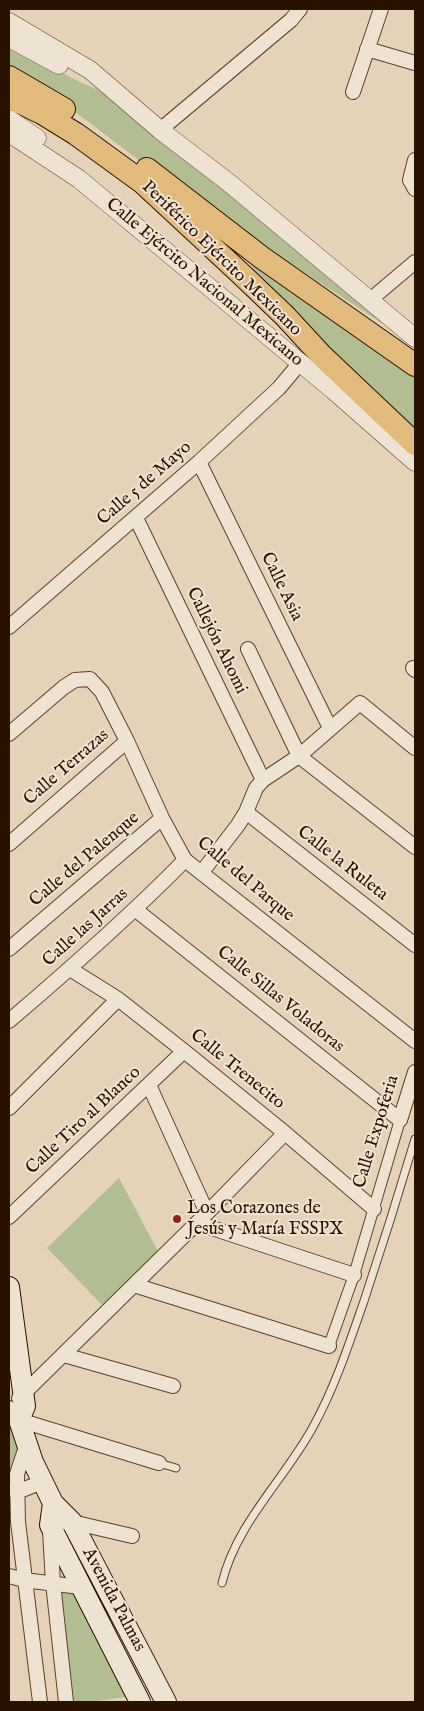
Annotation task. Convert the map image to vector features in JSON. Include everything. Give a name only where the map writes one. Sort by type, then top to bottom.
[{"type":"highway","name":"Periférico Ejército Mexicano","points":[[9,77],[77,117],[147,177],[240,273],[285,316],[321,355],[415,444]]},
{"type":"highway","name":"Periférico Ejército Mexicano","points":[[9,97],[42,113],[147,177],[415,366]]},
{"type":"main road","name":"Avenida Palmas","points":[[9,1287],[15,1408],[27,1444],[42,1482],[53,1503],[72,1522],[166,1702]]},
{"type":"main road","points":[[50,1525],[53,1503]]},
{"type":"main road","name":"Avenida Palmas","points":[[50,1525],[140,1702]]},
{"type":"main road","points":[[122,1667],[142,1657]]},
{"type":"street","points":[[160,130],[291,20],[300,9]]},
{"type":"street","points":[[353,92],[380,9]]},
{"type":"street","points":[[9,22],[90,70],[160,130],[228,182],[415,338]]},
{"type":"street","points":[[9,38],[88,82],[119,95]]},
{"type":"street","points":[[367,49],[415,63]]},
{"type":"street","points":[[9,118],[54,152],[79,179]]},
{"type":"street","name":"Calle Ejército Nacional Mexicano","points":[[9,133],[79,179],[300,363],[415,462]]},
{"type":"street","points":[[415,160],[410,180],[415,190]]},
{"type":"street","points":[[370,300],[415,262]]},
{"type":"street","name":"Calle 5 de Mayo","points":[[9,627],[199,462],[279,388],[300,363]]},
{"type":"street","name":"Calle Asia","points":[[199,462],[330,728]]},
{"type":"street","name":"Callejón Ahomi","points":[[136,518],[263,780]]},
{"type":"street","points":[[248,649],[299,756],[415,847]]},
{"type":"street","name":"Calle del Parque","points":[[9,734],[64,687],[76,680],[90,679],[102,692],[127,741],[162,818],[186,860],[415,1041]]},
{"type":"street","points":[[202,872],[223,846],[246,812],[256,788],[263,780],[299,756],[360,703],[415,748]]},
{"type":"street","name":"Calle Terrazas","points":[[9,844],[127,741]]},
{"type":"street","name":"Calle la Ruleta","points":[[246,812],[415,945]]},
{"type":"street","name":"Calle del Palenque","points":[[9,949],[162,818]]},
{"type":"street","name":"Calle las Jarras","points":[[9,1021],[136,910],[186,860]]},
{"type":"street","name":"Calle Sillas Voladoras","points":[[136,910],[400,1120]]},
{"type":"street","name":"Calle Trenecito","points":[[70,969],[118,999],[184,1051],[285,1133],[374,1209]]},
{"type":"street","points":[[9,1108],[118,999]]},
{"type":"street","name":"Calle Tiro al Blanco","points":[[9,1217],[184,1051]]},
{"type":"street","name":"Calle Expoferia","points":[[329,1346],[354,1275],[415,1072]]},
{"type":"street","points":[[149,1085],[208,1213]]},
{"type":"street","points":[[159,1463],[15,1408],[64,1355],[208,1213],[285,1133]]},
{"type":"street","points":[[197,1224],[354,1275]]},
{"type":"street","points":[[134,1285],[329,1346]]},
{"type":"street","points":[[64,1355],[174,1386]]},
{"type":"street","points":[[27,1444],[13,1490],[40,1702]]},
{"type":"street","points":[[13,1490],[42,1482]]},
{"type":"street","points":[[66,1702],[53,1584],[50,1525],[72,1522],[132,1536]]},
{"type":"street","points":[[9,1576],[24,1580],[80,1587]]},
{"type":"lane","points":[[222,1583],[226,1566],[239,1537],[313,1428],[341,1369],[394,1212],[415,1139]]},
{"type":"lane","points":[[159,1463],[176,1468]]},
{"type":"green space","points":[[9,46],[80,82],[117,98],[400,335],[174,187],[78,114],[9,74]]},
{"type":"green space","points":[[242,250],[415,369],[415,440],[266,289]]},
{"type":"green space","points":[[119,1178],[161,1257],[107,1310],[47,1248]]},
{"type":"green space","points":[[9,1418],[21,1446],[9,1480]]},
{"type":"green space","points":[[78,1590],[132,1696],[90,1702],[72,1702],[58,1591]]},
{"type":"place","name":"Los Corazones de Jesús y María FSSPX","points":[[177,1219]]}]
